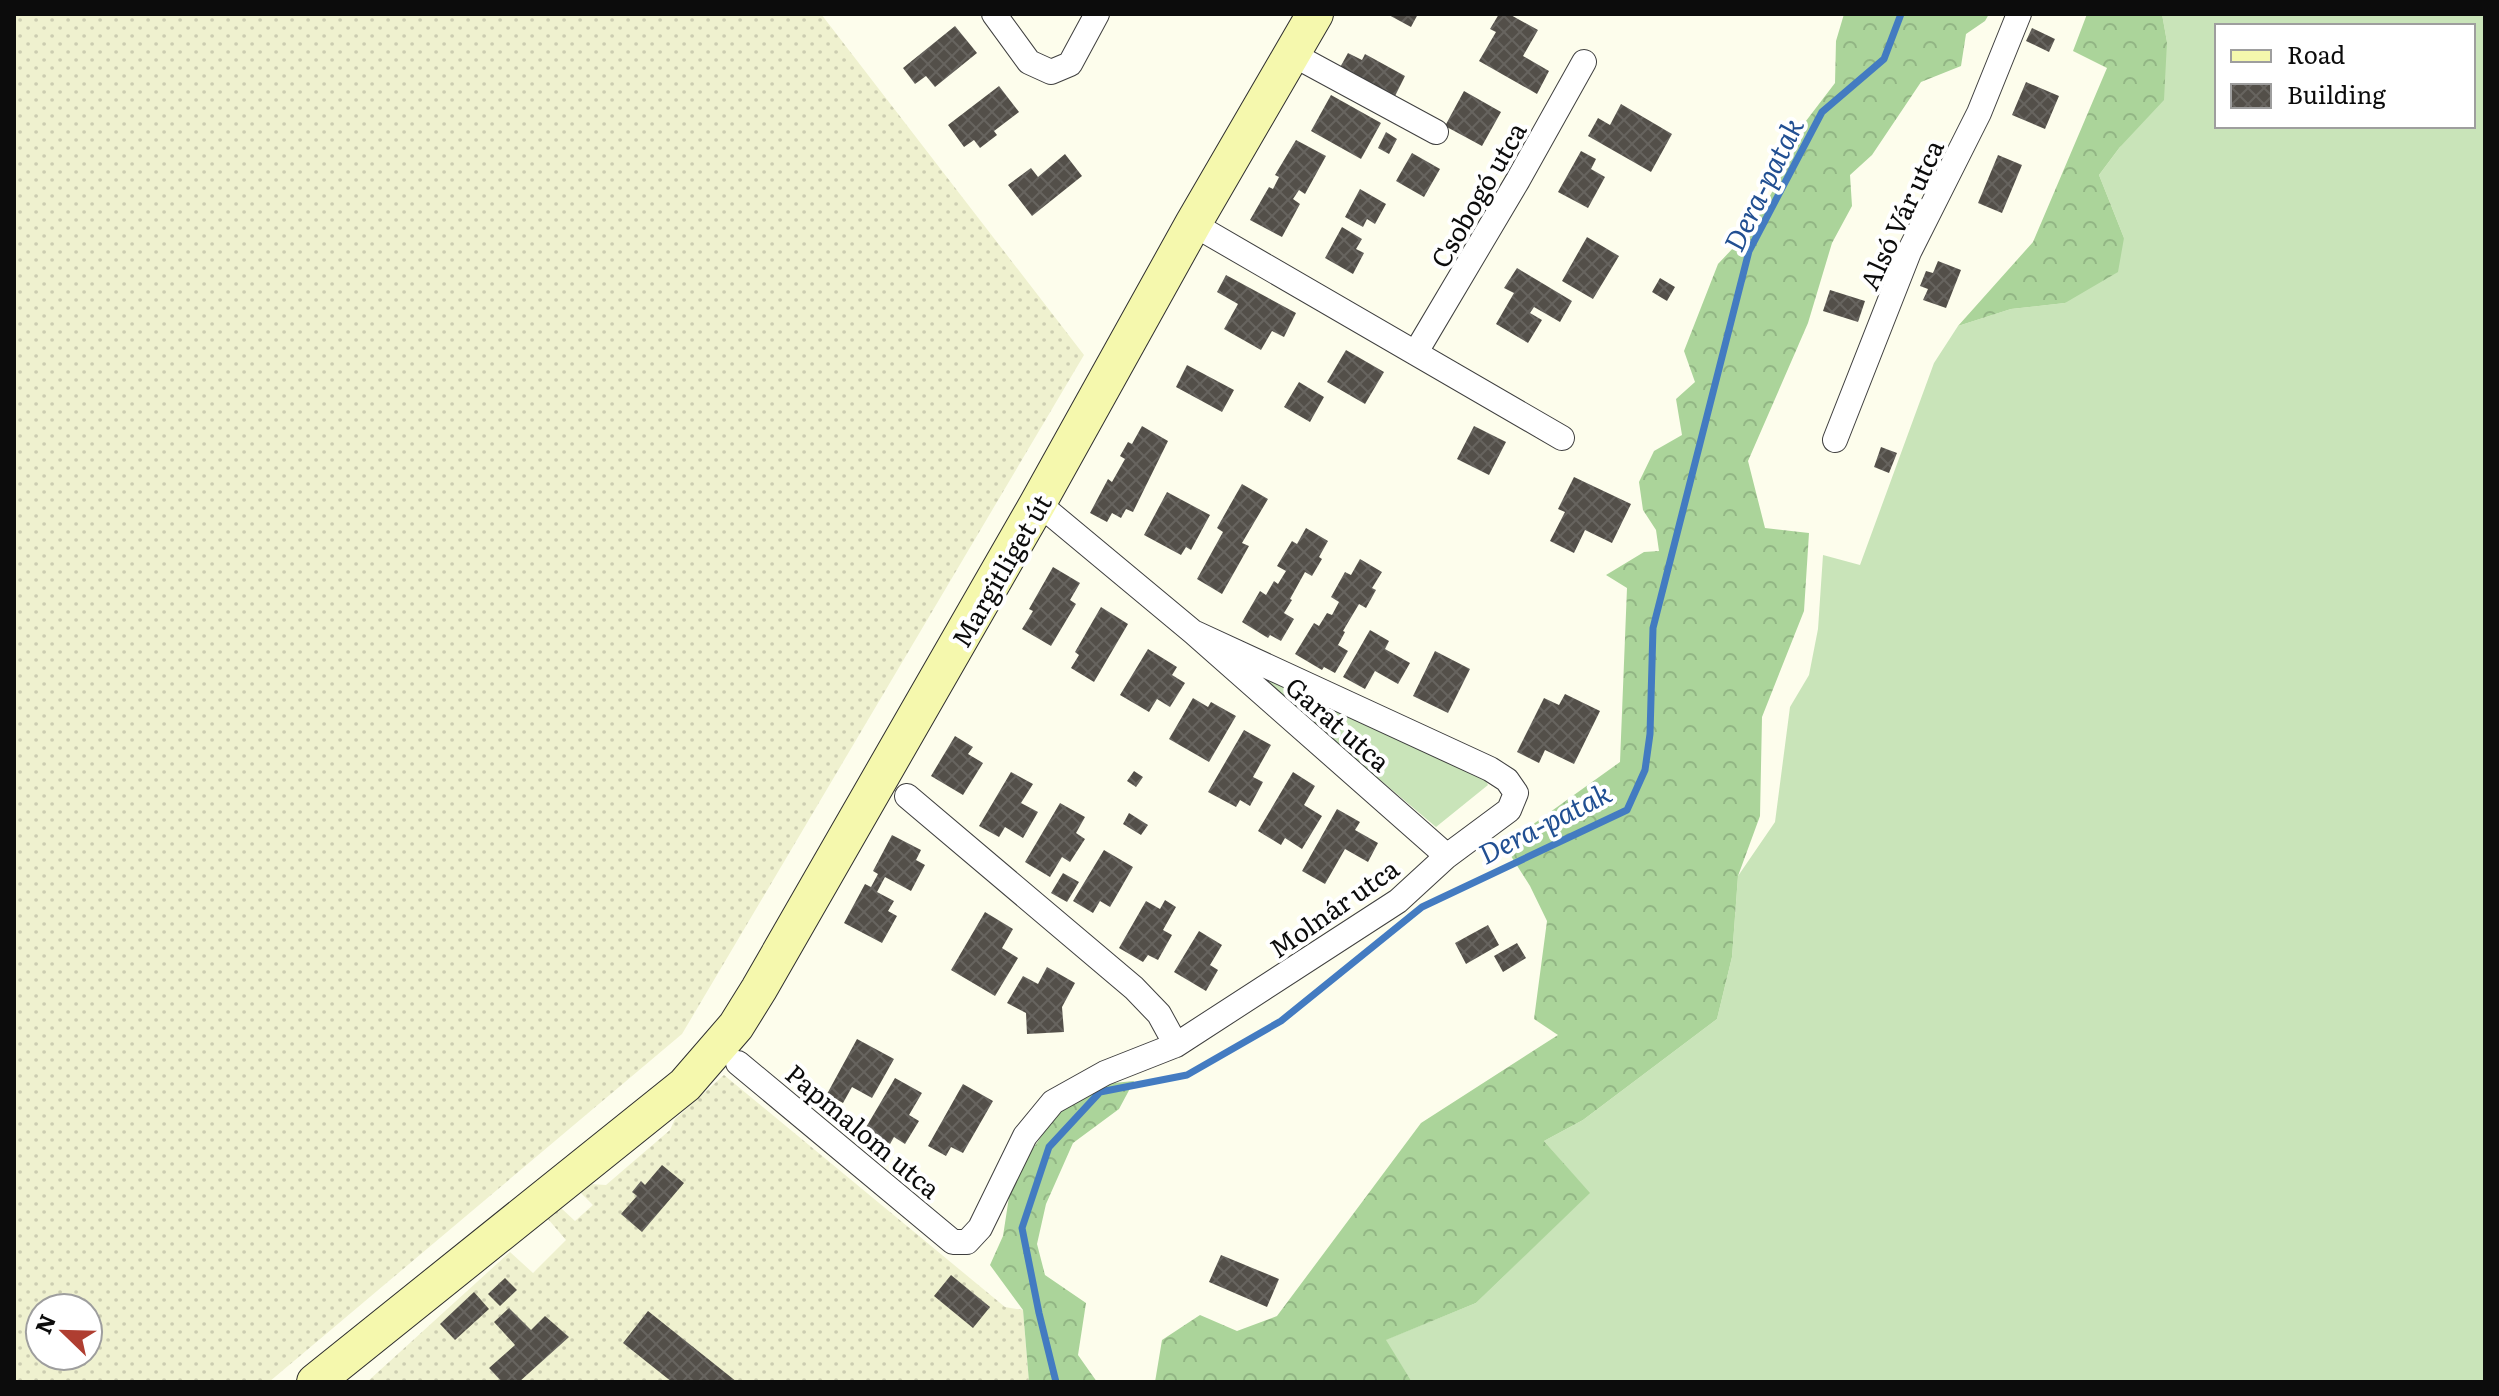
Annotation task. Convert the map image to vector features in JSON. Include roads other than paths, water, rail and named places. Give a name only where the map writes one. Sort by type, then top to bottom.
[{"type":"main road","name":"Margitliget út","points":[[315,1382],[659,1107],[685,1085],[736,1026],[1038,503],[1193,224],[1315,14]]},
{"type":"street","points":[[994,14],[1029,62],[1051,72],[1070,64],[1097,14]]},
{"type":"street","name":"Alsó Vár utca","points":[[1835,440],[1909,252],[1979,113],[2019,14]]},
{"type":"street","points":[[1292,54],[1436,132]]},
{"type":"street","name":"Csobogó utca","points":[[1416,352],[1584,62]]},
{"type":"street","points":[[1193,224],[1562,438]]},
{"type":"street","name":"Garat utca","points":[[1038,503],[1193,632],[1447,856]]},
{"type":"street","name":"Garat utca","points":[[1193,632],[1490,769]]},
{"type":"street","name":"Molnár utca","points":[[953,1242],[967,1242],[980,1228],[1025,1136],[1053,1102],[1105,1073],[1176,1045],[1398,901],[1447,856],[1509,810],[1516,793],[1507,780],[1490,769]]},
{"type":"street","points":[[907,796],[1134,988],[1159,1014],[1176,1045]]},
{"type":"street","name":"Papmalom utca","points":[[738,1063],[953,1242]]},
{"type":"waterway","name":"Dera-patak","points":[[1056,1382],[1022,1228],[1049,1147],[1100,1092],[1187,1075],[1281,1021],[1422,907],[1627,810],[1645,770],[1650,734],[1653,628],[1749,251],[1822,112],[1884,59],[1901,14]]}]
